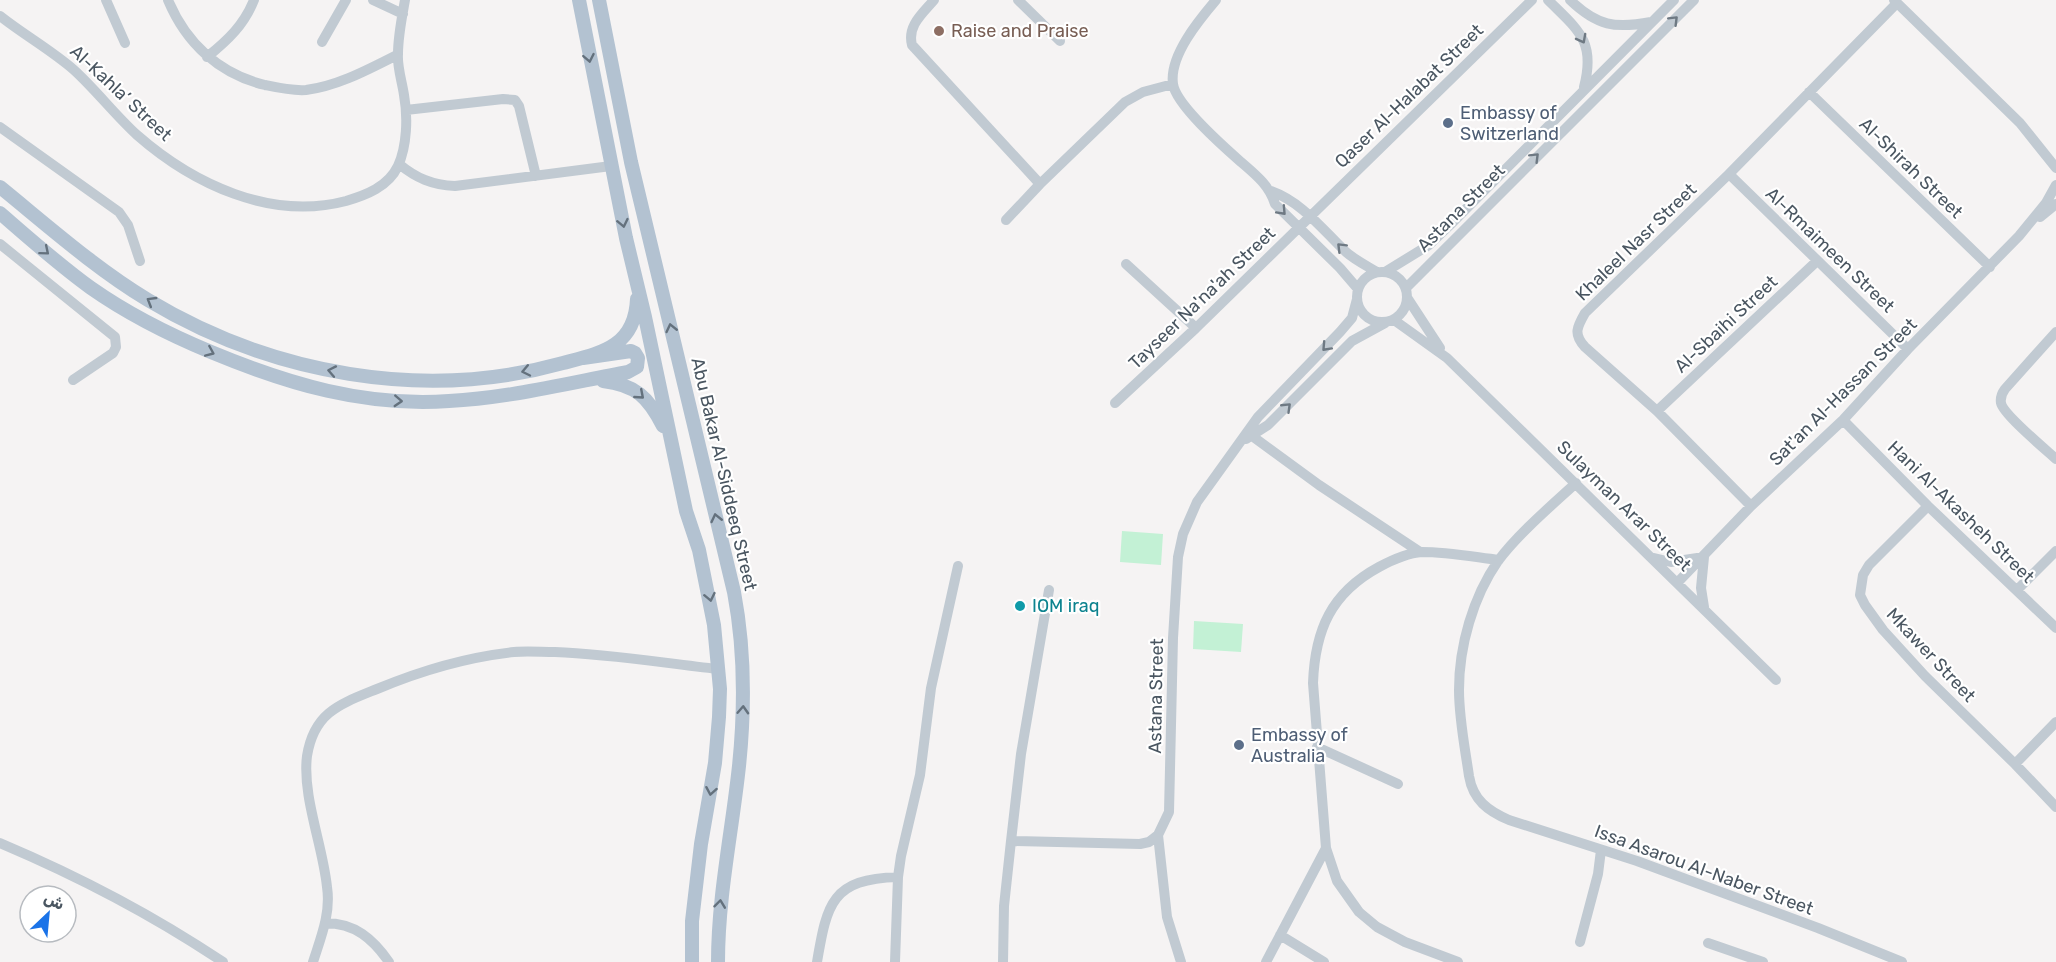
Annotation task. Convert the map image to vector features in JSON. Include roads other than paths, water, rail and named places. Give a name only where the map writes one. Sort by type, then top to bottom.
[{"type":"main road","points":[[579,0],[611,166],[670,439],[686,511],[699,550],[711,604],[718,669],[719,717],[692,921],[692,962]]},
{"type":"main road","name":"Abu Bakar Al-Siddeeq Street","points":[[599,0],[631,162],[734,592],[742,646],[744,688],[741,743],[719,910],[718,962]]},
{"type":"main road","points":[[0,187],[102,270],[147,300],[188,321],[271,356],[331,371],[369,377],[443,381],[493,378],[554,366],[609,349],[627,333],[636,310],[637,282]]},
{"type":"main road","points":[[0,213],[63,267],[120,307],[184,341],[261,373],[333,393],[394,401],[448,402],[492,397],[633,371],[637,367],[638,358],[631,351],[626,350],[583,358]]},
{"type":"main road","points":[[590,379],[619,383],[636,390],[651,405],[670,439]]},
{"type":"street","points":[[106,0],[125,43]]},
{"type":"street","points":[[168,0],[177,20],[207,57],[232,74],[256,83],[290,90],[305,90],[335,83],[398,56]]},
{"type":"street","points":[[207,57],[237,30],[254,0]]},
{"type":"street","points":[[322,42],[346,0]]},
{"type":"street","points":[[373,0],[403,14]]},
{"type":"street","points":[[405,0],[398,56],[406,110],[399,164],[417,178],[434,184],[455,186],[487,180],[611,166]]},
{"type":"street","points":[[933,0],[913,25],[910,36],[912,45],[1040,184]]},
{"type":"street","points":[[1018,0],[1060,41]]},
{"type":"street","points":[[1216,0],[1180,50],[1172,75],[1175,93],[1195,117],[1271,191],[1283,195],[1310,216],[1348,254],[1381,272],[1394,275],[1401,281],[1407,293],[1401,314],[1389,321],[1374,322],[1366,317],[1359,309],[1357,294],[1340,268],[1275,204],[1271,191]]},
{"type":"street","name":"Qaser Al-Halabat Street","points":[[1310,216],[1532,0]]},
{"type":"street","points":[[1548,0],[1583,38],[1589,60],[1583,89]]},
{"type":"street","name":"Astana Street","points":[[1381,272],[1429,245],[1674,0]]},
{"type":"street","name":"Astana Street","points":[[1407,293],[1694,0]]},
{"type":"street","points":[[1574,2],[1598,21],[1613,26],[1651,22]]},
{"type":"street","points":[[1896,2],[1996,99],[2056,168]]},
{"type":"street","name":"Khaleel Nasr Street","points":[[1751,506],[1657,411],[1585,347],[1578,339],[1579,326],[1586,313],[1729,174],[1896,2]]},
{"type":"street","name":"Al-Kahla’ Street","points":[[0,16],[52,52],[73,70],[132,130],[150,145],[201,179],[248,199],[283,206],[303,207],[340,202],[365,195],[382,185],[399,164]]},
{"type":"street","points":[[1006,220],[1125,102],[1143,92],[1173,84]]},
{"type":"street","name":"Al-Shirah Street","points":[[1809,92],[1990,267]]},
{"type":"street","points":[[406,110],[503,99],[515,100],[519,106],[536,176]]},
{"type":"street","points":[[0,127],[119,212],[128,225],[140,261]]},
{"type":"street","points":[[2035,142],[2056,154]]},
{"type":"street","name":"Al-Rmaimeen Street","points":[[1729,174],[1908,349]]},
{"type":"street","name":"Sat'an Al-Hassan Street","points":[[2030,225],[2056,185]]},
{"type":"street","name":"Sat'an Al-Hassan Street","points":[[1678,582],[1751,506],[1843,420],[1908,349],[2030,225],[2056,204]]},
{"type":"street","name":"Tayseer Na'na'ah Street","points":[[1115,403],[1196,328],[1310,216]]},
{"type":"street","points":[[0,244],[115,337],[116,347],[113,353],[73,380]]},
{"type":"street","name":"Al-Sbaihi Street","points":[[1657,411],[1817,261]]},
{"type":"street","points":[[1126,264],[1196,328]]},
{"type":"street","points":[[1357,294],[1362,281],[1381,272]]},
{"type":"street","name":"Sulayman Arar Street","points":[[1407,293],[1448,358]]},
{"type":"street","name":"Astana Street","points":[[1158,835],[1170,812],[1173,638],[1180,544],[1197,502],[1247,437],[1258,417],[1352,318],[1357,294]]},
{"type":"street","name":"Astana Street","points":[[1247,437],[1268,425],[1352,341],[1389,321]]},
{"type":"street","name":"Sulayman Arar Street","points":[[1389,321],[1448,358],[1776,680]]},
{"type":"street","points":[[2056,332],[2005,389],[2001,400],[2002,406],[2011,417],[2056,459]]},
{"type":"street","name":"Hani Al-Akasheh Street","points":[[1843,420],[1928,506],[2056,627]]},
{"type":"street","points":[[1247,437],[1420,552]]},
{"type":"street","points":[[1458,962],[1390,935],[1377,927],[1359,912],[1337,881],[1326,848],[1317,747],[1313,683],[1318,641],[1330,612],[1345,591],[1357,580],[1395,558],[1420,552],[1499,560],[1576,483]]},
{"type":"street","name":"Mkawer Street","points":[[1928,506],[1869,565],[1863,575],[1860,595],[1864,605],[1925,676],[2056,807]]},
{"type":"street","points":[[2018,590],[2056,551]]},
{"type":"street","points":[[1653,558],[1671,562],[1704,556],[1701,588],[1704,607]]},
{"type":"street","name":"Issa Asarou Al-Naber Street","points":[[1499,560],[1485,583],[1467,629],[1460,672],[1459,692],[1470,785],[1484,806],[1494,814],[1509,820],[1637,861],[1787,916],[1902,962]]},
{"type":"street","points":[[895,962],[898,877],[905,836],[920,775],[931,688],[958,567]]},
{"type":"street","points":[[1003,962],[1004,906],[1021,754],[1048,590]]},
{"type":"street","points":[[313,962],[325,923],[327,886],[307,783],[306,764],[309,745],[316,728],[333,708],[381,687],[426,672],[470,660],[515,652],[624,657],[718,669]]},
{"type":"street","points":[[2015,764],[2056,722]]},
{"type":"street","points":[[1317,747],[1398,784]]},
{"type":"street","points":[[1011,842],[1140,844],[1149,842],[1158,835]]},
{"type":"street","points":[[1158,835],[1167,917],[1181,962]]},
{"type":"street","points":[[0,843],[111,895],[174,930],[224,962]]},
{"type":"street","points":[[1266,962],[1326,848]]},
{"type":"street","points":[[1580,942],[1598,874],[1601,850]]},
{"type":"street","points":[[817,962],[826,916],[840,894],[851,885],[863,880],[898,877]]},
{"type":"street","points":[[325,923],[339,924],[358,931],[377,946],[389,962]]},
{"type":"street","points":[[1280,935],[1324,962]]},
{"type":"street","points":[[1708,943],[1763,962]]},
{"type":"place","name":"Raise and Praise","points":[[939,31]]},
{"type":"place","name":"Embassy of Switzerland","points":[[1448,123]]},
{"type":"place","name":"IOM iraq","points":[[1020,606]]},
{"type":"place","name":"Embassy of Australia","points":[[1239,745]]}]
